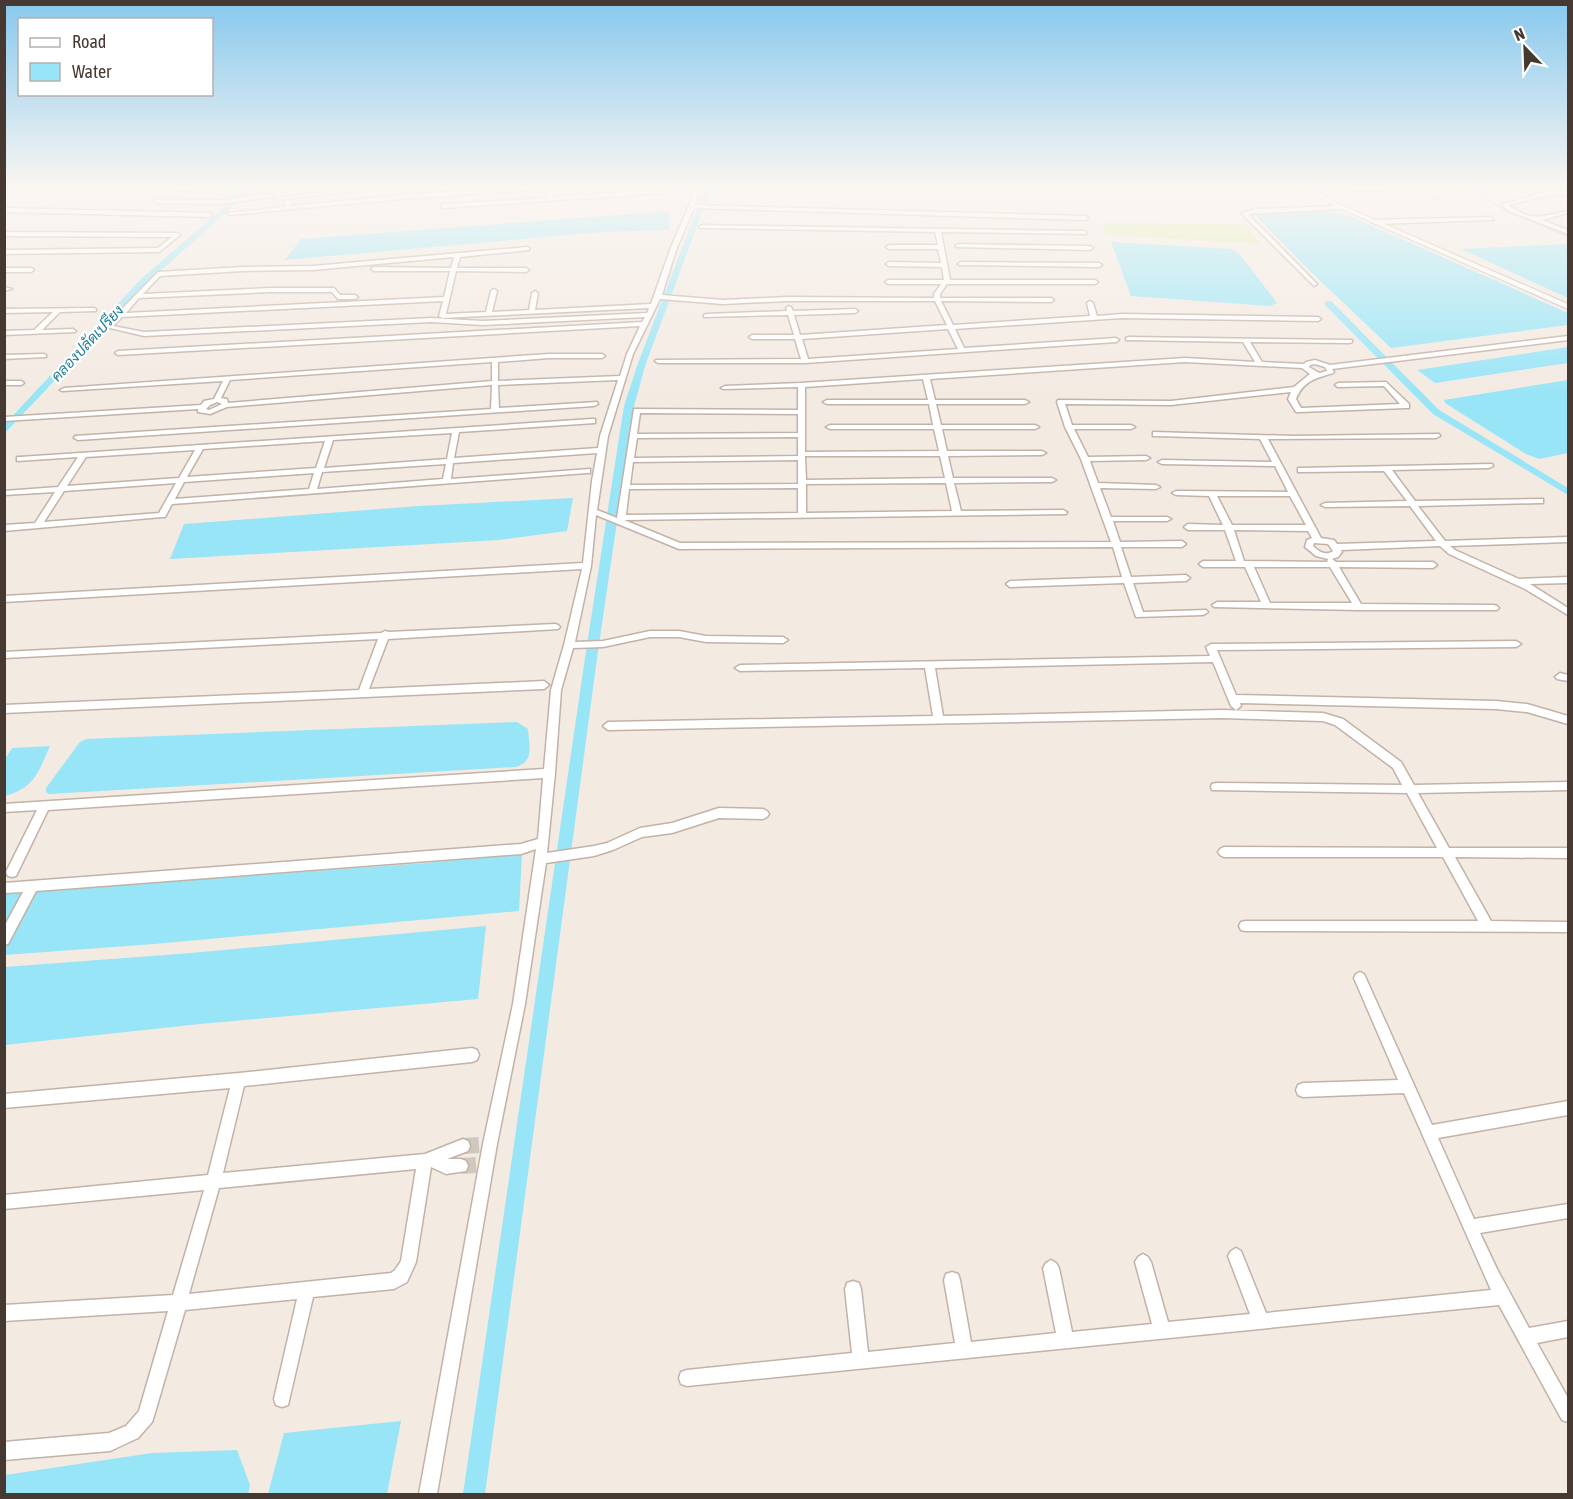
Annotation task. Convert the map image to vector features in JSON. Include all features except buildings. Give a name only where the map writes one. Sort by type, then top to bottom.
[{"type":"street","points":[[313,268],[457,256],[442,316],[653,306]]},
{"type":"street","points":[[428,1494],[485,1145],[519,1004],[541,859],[556,690],[574,645],[602,450],[630,354],[653,306],[662,297],[670,256]]},
{"type":"street","points":[[942,256],[946,282],[937,294],[937,300],[962,350]]},
{"type":"street","points":[[1026,256],[1040,282]]},
{"type":"street","points":[[1286,256],[1314,285]]},
{"type":"street","points":[[1452,256],[1569,307]]},
{"type":"street","points":[[889,264],[944,265]]},
{"type":"street","points":[[961,264],[1099,265]]},
{"type":"street","points":[[526,270],[313,268],[158,274],[109,327],[144,334],[431,320],[482,323],[649,315]]},
{"type":"street","points":[[4,270],[31,270]]},
{"type":"street","points":[[888,282],[1095,282]]},
{"type":"street","points":[[136,296],[270,290],[334,290],[339,297],[446,299]]},
{"type":"street","points":[[489,314],[494,291]]},
{"type":"street","points":[[532,312],[535,293]]},
{"type":"street","points":[[662,297],[723,302],[787,299],[1051,300]]},
{"type":"street","points":[[118,315],[446,299]]},
{"type":"street","points":[[787,299],[805,361]]},
{"type":"street","points":[[1090,303],[1094,318]]},
{"type":"street","points":[[272,327],[284,307]]},
{"type":"street","points":[[36,332],[58,310]]},
{"type":"street","points":[[4,311],[94,310]]},
{"type":"street","points":[[706,316],[855,311]]},
{"type":"street","points":[[752,337],[798,337],[1122,316],[1318,319]]},
{"type":"street","points":[[118,353],[645,324]]},
{"type":"street","points":[[4,333],[74,331]]},
{"type":"street","points":[[725,388],[1185,360],[1304,366],[1315,362],[1328,367],[1569,338]]},
{"type":"street","points":[[1128,339],[1350,341]]},
{"type":"street","points":[[658,361],[805,361],[1116,340]]},
{"type":"street","points":[[1246,340],[1260,364]]},
{"type":"street","points":[[4,357],[44,356]]},
{"type":"street","points":[[64,390],[495,360],[602,356]]},
{"type":"street","points":[[495,360],[495,410]]},
{"type":"street","points":[[1304,366],[1314,374],[1330,373],[1331,370],[1328,367]]},
{"type":"street","points":[[1203,612],[1139,615],[1108,519],[1060,402],[1171,403],[1296,388],[1314,374]]},
{"type":"street","points":[[926,377],[957,513]]},
{"type":"street","points":[[217,400],[228,378]]},
{"type":"street","points":[[201,407],[202,411],[210,412],[226,405],[494,383],[622,378]]},
{"type":"street","points":[[4,383],[21,383]]},
{"type":"street","points":[[1296,388],[1292,399],[1299,410],[1406,406],[1386,384],[1338,385]]},
{"type":"street","points":[[801,385],[802,514]]},
{"type":"street","points":[[4,419],[201,407],[217,400],[224,401],[226,405]]},
{"type":"street","points":[[827,402],[1025,402]]},
{"type":"street","points":[[78,438],[594,404]]},
{"type":"street","points":[[801,412],[637,411],[621,518],[1063,512]]},
{"type":"street","points":[[203,429],[210,412]]},
{"type":"street","points":[[20,459],[592,421]]},
{"type":"street","points":[[830,427],[1035,427]]},
{"type":"street","points":[[1069,427],[1131,427]]},
{"type":"street","points":[[447,482],[456,429]]},
{"type":"street","points":[[1155,434],[1263,437],[1436,436]]},
{"type":"street","points":[[633,436],[802,435]]},
{"type":"street","points":[[1263,437],[1317,539]]},
{"type":"street","points":[[312,491],[330,438]]},
{"type":"street","points":[[4,528],[156,517],[165,513],[200,447]]},
{"type":"street","points":[[4,493],[602,450]]},
{"type":"street","points":[[630,460],[1042,453]]},
{"type":"street","points":[[37,526],[83,454]]},
{"type":"street","points":[[1085,459],[1146,458]]},
{"type":"street","points":[[1162,462],[1277,464]]},
{"type":"street","points":[[1301,470],[1489,466]]},
{"type":"street","points":[[1387,469],[1442,543],[1461,557],[1519,582],[1569,612]]},
{"type":"street","points":[[170,502],[587,471]]},
{"type":"street","points":[[626,487],[1052,480]]},
{"type":"street","points":[[1094,485],[1156,486]]},
{"type":"street","points":[[1176,493],[1294,494]]},
{"type":"street","points":[[1212,493],[1266,606]]},
{"type":"street","points":[[1325,505],[1539,501]]},
{"type":"street","points":[[593,511],[679,546],[1182,544]]},
{"type":"street","points":[[1108,519],[1167,519]]},
{"type":"street","points":[[1188,527],[1311,528]]},
{"type":"street","points":[[1359,607],[1331,561],[1313,551],[1309,547],[1310,542],[1317,539],[1330,542],[1337,547],[1569,539]]},
{"type":"street","points":[[1331,561],[1338,552],[1337,547]]},
{"type":"street","points":[[1203,564],[1331,561],[1433,565]]},
{"type":"street","points":[[4,599],[586,566]]},
{"type":"street","points":[[1010,584],[1186,578]]},
{"type":"street","points":[[1519,582],[1569,580]]},
{"type":"street","points":[[1217,605],[1494,608]]},
{"type":"street","points":[[4,655],[555,627]]},
{"type":"street","points":[[363,693],[385,634]]},
{"type":"street","points":[[574,645],[592,645],[650,634],[679,634],[706,639],[783,640]]},
{"type":"street","points":[[1239,714],[1211,647],[1516,644]]},
{"type":"street","points":[[740,668],[1216,659]]},
{"type":"street","points":[[929,664],[939,719]]},
{"type":"street","points":[[4,709],[544,685]]},
{"type":"street","points":[[1233,699],[1496,705],[1527,708],[1569,720]]},
{"type":"street","points":[[608,726],[1239,714],[1307,716],[1339,722],[1397,765],[1487,926]]},
{"type":"street","points":[[4,808],[550,773]]},
{"type":"street","points":[[1216,787],[1411,789],[1569,786]]},
{"type":"street","points":[[12,872],[45,805]]},
{"type":"street","points":[[541,859],[609,847],[640,833],[672,828],[719,813],[763,814]]},
{"type":"street","points":[[4,888],[520,849],[543,842]]},
{"type":"street","points":[[1224,852],[1569,853]]},
{"type":"street","points":[[4,940],[32,886]]},
{"type":"street","points":[[1245,926],[1569,927]]},
{"type":"street","points":[[1360,978],[1503,1297],[1569,1414]]},
{"type":"street","points":[[4,1101],[238,1080],[472,1055]]},
{"type":"street","points":[[4,1451],[110,1442],[132,1432],[146,1416],[214,1181],[238,1080]]},
{"type":"street","points":[[1303,1090],[1408,1086]]},
{"type":"street","points":[[1428,1133],[1569,1108]]},
{"type":"street","points":[[4,1202],[429,1160],[449,1148],[463,1146]]},
{"type":"street","points":[[429,1160],[446,1167],[461,1166]]},
{"type":"street","points":[[4,1313],[178,1303],[384,1283],[401,1276],[408,1262],[429,1160]]},
{"type":"street","points":[[1470,1227],[1569,1211]]},
{"type":"street","points":[[1236,1256],[1261,1321]]},
{"type":"street","points":[[1143,1262],[1162,1331]]},
{"type":"street","points":[[1051,1268],[1066,1341]]},
{"type":"street","points":[[952,1280],[966,1351]]},
{"type":"street","points":[[853,1289],[861,1361]]},
{"type":"street","points":[[282,1399],[307,1291]]},
{"type":"street","points":[[687,1378],[1503,1297]]},
{"type":"street","points":[[1525,1336],[1569,1329]]},
{"type":"water","points":[[288,256],[331,256],[285,260]]},
{"type":"water","points":[[1116,256],[1241,256],[1277,303],[1270,306],[1131,296]]},
{"type":"water","points":[[1295,256],[1440,256],[1568,313],[1568,325],[1391,348]]},
{"type":"water","points":[[1476,256],[1568,256],[1568,298]]},
{"type":"water","points":[[1568,347],[1568,363],[1435,383],[1417,370]]},
{"type":"water","points":[[1568,380],[1568,453],[1539,459],[1526,454],[1445,403],[1444,400]]},
{"type":"water","points":[[573,498],[567,531],[499,540],[170,559],[184,524],[419,506]]},
{"type":"water","points":[[517,722],[528,729],[530,752],[526,761],[516,767],[49,794],[46,792],[46,788],[80,742],[86,739]]},
{"type":"water","points":[[50,746],[38,772],[29,784],[5,796],[5,759],[12,748]]},
{"type":"water","points":[[522,853],[519,911],[5,955],[5,893],[427,863]]},
{"type":"water","points":[[486,926],[478,999],[200,1024],[5,1045],[5,967],[191,953]]},
{"type":"water","points":[[401,1421],[387,1494],[268,1494],[284,1433]]},
{"type":"water","points":[[237,1450],[250,1485],[248,1494],[5,1494],[5,1475],[152,1453]]},
{"type":"waterway","name":"คลองปลัดเปรียง","points":[[4,431],[145,280],[173,256]]},
{"type":"waterway","points":[[474,1494],[592,651],[629,406],[642,363],[683,256]]},
{"type":"waterway","points":[[1328,303],[1436,412],[1568,492]]},
{"type":"tunnel","points":[[463,1146],[479,1145]]},
{"type":"tunnel","points":[[461,1166],[476,1165]]}]
